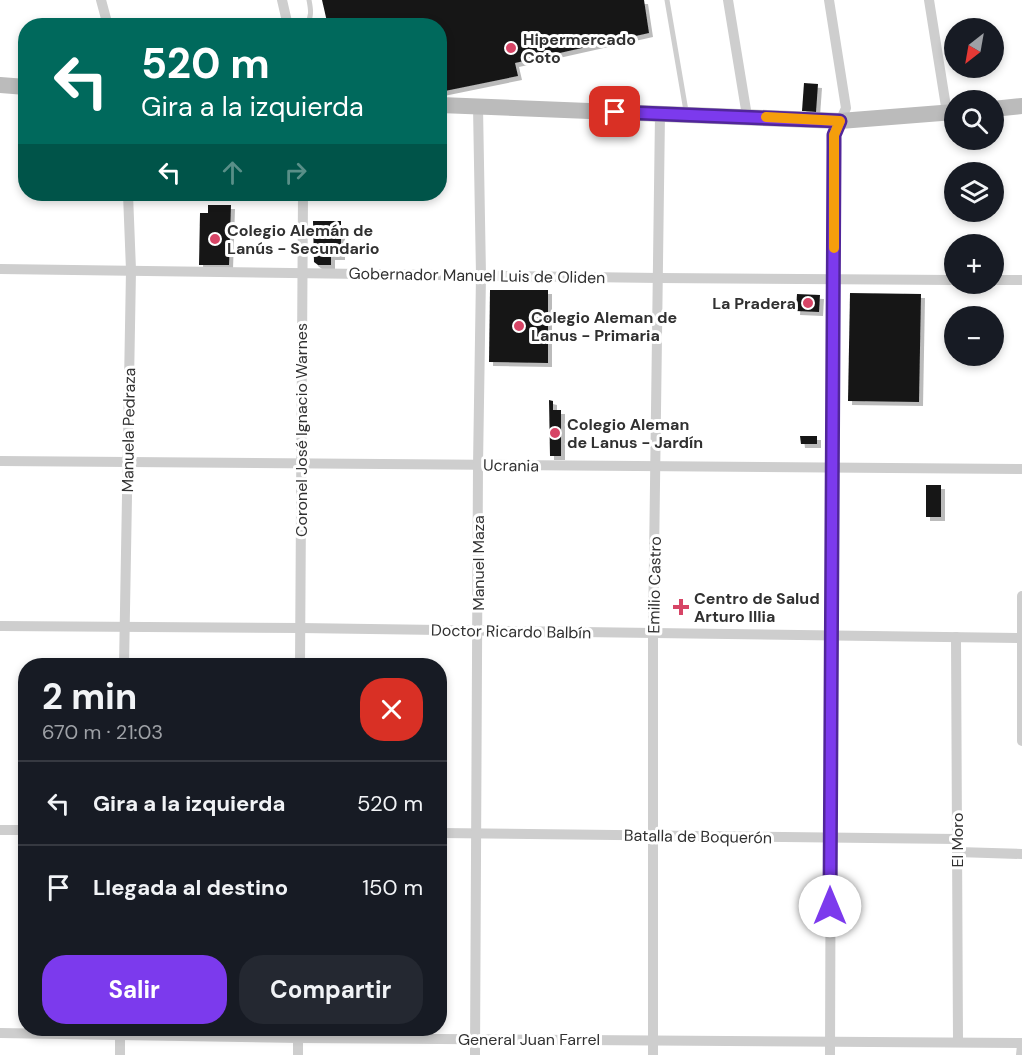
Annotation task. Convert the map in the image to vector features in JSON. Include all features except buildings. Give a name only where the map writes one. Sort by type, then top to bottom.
[{"type":"street","points":[[101,0],[106,18]]},
{"type":"street","points":[[282,0],[286,18]]},
{"type":"street","points":[[728,0],[747,116]]},
{"type":"street","points":[[829,0],[846,108],[834,135],[830,1055]]},
{"type":"street","points":[[929,0],[946,90]]},
{"type":"street","points":[[0,85],[18,86]]},
{"type":"street","points":[[447,105],[840,121],[944,113]]},
{"type":"street","points":[[1004,108],[1022,106]]},
{"type":"street","name":"Manuel Maza","points":[[475,1055],[477,465],[481,274],[478,107]]},
{"type":"street","name":"Emilio Castro","points":[[652,1055],[653,633],[660,114]]},
{"type":"street","name":"Manuela Pedraza","points":[[124,658],[131,270],[128,201]]},
{"type":"street","name":"Coronel José Ignacio Warnes","points":[[300,658],[303,201]]},
{"type":"street","name":"Gobernador Manuel Luis de Oliden","points":[[0,269],[944,280]]},
{"type":"street","points":[[1004,280],[1022,280]]},
{"type":"street","name":"Ucrania","points":[[0,461],[656,468],[1022,469]]},
{"type":"street","points":[[1022,596],[1022,741]]},
{"type":"street","name":"Doctor Ricardo Balbín","points":[[0,626],[1021,638]]},
{"type":"street","name":"El Moro","points":[[956,637],[958,1042]]},
{"type":"street","points":[[0,830],[18,830]]},
{"type":"street","name":"Batalla de Boquerón","points":[[447,833],[957,839]]},
{"type":"street","points":[[957,852],[1022,854]]},
{"type":"street","name":"General Juan Farrel","points":[[0,1033],[18,1033]]},
{"type":"street","points":[[120,1036],[120,1055]]},
{"type":"street","points":[[298,1036],[298,1055]]},
{"type":"street","name":"General Juan Farrel","points":[[386,1036],[475,1039],[1022,1044]]},
{"type":"street","points":[[1021,1055],[1022,1044]]},
{"type":"lane","points":[[309,0],[312,12],[310,18]]},
{"type":"lane","points":[[667,0],[686,115]]},
{"type":"slow traffic","points":[[766,117],[840,121],[834,135],[834,248]]},
{"type":"place","name":"Hipermercado Coto","points":[[511,48]]},
{"type":"place","name":"Colegio Alemán de Lanús - Secundario","points":[[215,239]]},
{"type":"place","name":"La Pradera","points":[[808,303]]},
{"type":"place","name":"Colegio Aleman de Lanus - Primaria","points":[[519,326]]},
{"type":"place","name":"Colegio Aleman de Lanus - Jardín","points":[[555,433]]},
{"type":"place","name":"Centro de Salud Arturo Illia","points":[[681,607]]},
{"type":"route","points":[[615,112],[840,121],[834,135],[830,906]]}]
